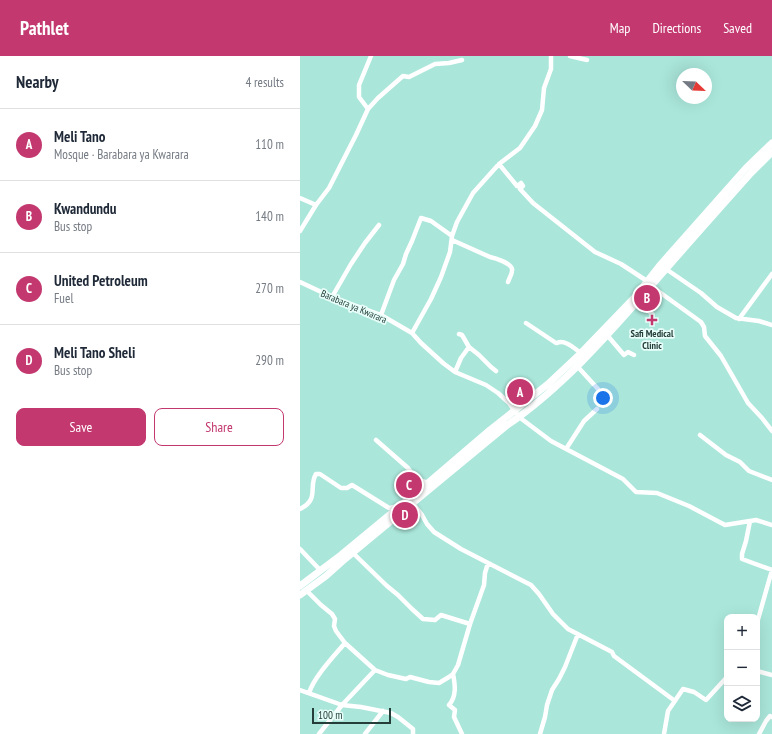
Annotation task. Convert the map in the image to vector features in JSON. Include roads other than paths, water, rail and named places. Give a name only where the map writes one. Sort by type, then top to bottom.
[{"type":"main road","points":[[302,590],[320,571],[401,505],[411,501],[428,483],[515,410],[548,384],[577,366],[638,302],[649,283],[746,168],[772,144]]},
{"type":"main road","points":[[302,590],[326,576],[411,501],[554,389],[562,376],[581,353],[634,297],[666,269],[751,173],[772,152]]},
{"type":"street","points":[[368,109],[359,97],[359,85],[371,56]]},
{"type":"street","points":[[412,333],[431,299],[441,277],[450,252],[452,238],[458,222],[473,193],[499,164],[520,148],[535,126],[542,110],[544,88],[551,69],[551,56]]},
{"type":"street","points":[[570,56],[587,60]]},
{"type":"street","points":[[300,231],[328,188],[368,109],[378,98],[403,76],[409,78],[435,64],[462,60]]},
{"type":"street","points":[[499,164],[517,186],[521,183],[523,186],[520,189],[533,203],[588,247],[595,252],[621,264],[701,322],[704,328],[704,336],[721,356],[748,403],[772,431]]},
{"type":"street","points":[[300,198],[316,205]]},
{"type":"street","points":[[381,315],[394,280],[403,264],[421,218],[431,221],[452,238],[510,266],[512,271],[508,282]]},
{"type":"street","points":[[332,297],[351,264],[379,225]]},
{"type":"street","points":[[666,269],[701,293],[717,307],[736,318],[759,321],[772,325]]},
{"type":"street","points":[[739,319],[772,274]]},
{"type":"street","name":"Barabara ya Kwarara","points":[[300,282],[332,297],[381,315],[412,333],[443,363],[455,372],[486,385],[498,393],[509,403],[519,417]]},
{"type":"street","points":[[638,302],[652,314]]},
{"type":"street","points":[[526,323],[556,343],[563,342],[581,353]]},
{"type":"street","points":[[460,334],[469,347],[479,355],[486,364],[496,371]]},
{"type":"street","points":[[607,335],[624,355],[628,352],[634,355]]},
{"type":"street","points":[[455,372],[461,358],[469,347]]},
{"type":"street","points":[[577,366],[598,389]]},
{"type":"street","points":[[566,449],[584,421],[597,409]]},
{"type":"street","points":[[519,417],[551,441],[623,479],[636,492],[658,493],[689,506],[725,525],[756,520],[772,526]]},
{"type":"street","points":[[700,435],[726,455],[740,462],[749,471],[772,480]]},
{"type":"street","points":[[376,440],[408,468],[416,479],[428,483]]},
{"type":"street","points":[[300,509],[308,505],[312,495],[313,479],[316,474],[320,474],[341,488],[347,488],[352,485],[389,508],[401,505]]},
{"type":"street","points":[[411,501],[434,532],[461,549],[531,585],[553,614],[568,628],[612,652],[614,656],[675,701]]},
{"type":"street","points":[[750,521],[742,559],[772,570],[760,614]]},
{"type":"street","points":[[300,549],[320,571]]},
{"type":"street","points":[[353,553],[423,619],[435,620],[441,615],[470,624]]},
{"type":"street","points":[[302,590],[332,614],[335,619],[334,626],[336,631],[345,644],[375,670],[400,678],[406,679],[410,677],[439,683],[453,674],[458,665],[470,624],[484,585],[488,563]]},
{"type":"street","points":[[540,734],[546,705],[552,690],[565,667],[578,634]]},
{"type":"street","points":[[309,692],[311,685],[333,656],[345,644]]},
{"type":"street","points":[[319,734],[342,705],[375,670]]},
{"type":"street","points":[[760,672],[772,675]]},
{"type":"street","points":[[453,674],[455,684],[454,695],[450,705],[455,710],[454,717],[462,734]]},
{"type":"street","points":[[664,734],[668,711],[683,689],[694,692],[706,700],[724,680]]},
{"type":"street","points":[[300,690],[342,705],[391,713],[412,729],[413,734]]},
{"type":"street","points":[[365,734],[383,711]]},
{"type":"street","points":[[759,734],[766,721],[770,716],[772,717]]},
{"type":"place","name":"Kwandundu","points":[[647,298]]},
{"type":"place","name":"Safi Medical Clinic","points":[[652,320]]},
{"type":"place","name":"Meli Tano","points":[[520,392]]},
{"type":"place","name":"United Petroleum","points":[[409,485]]},
{"type":"place","name":"Meli Tano Sheli","points":[[405,515]]}]
